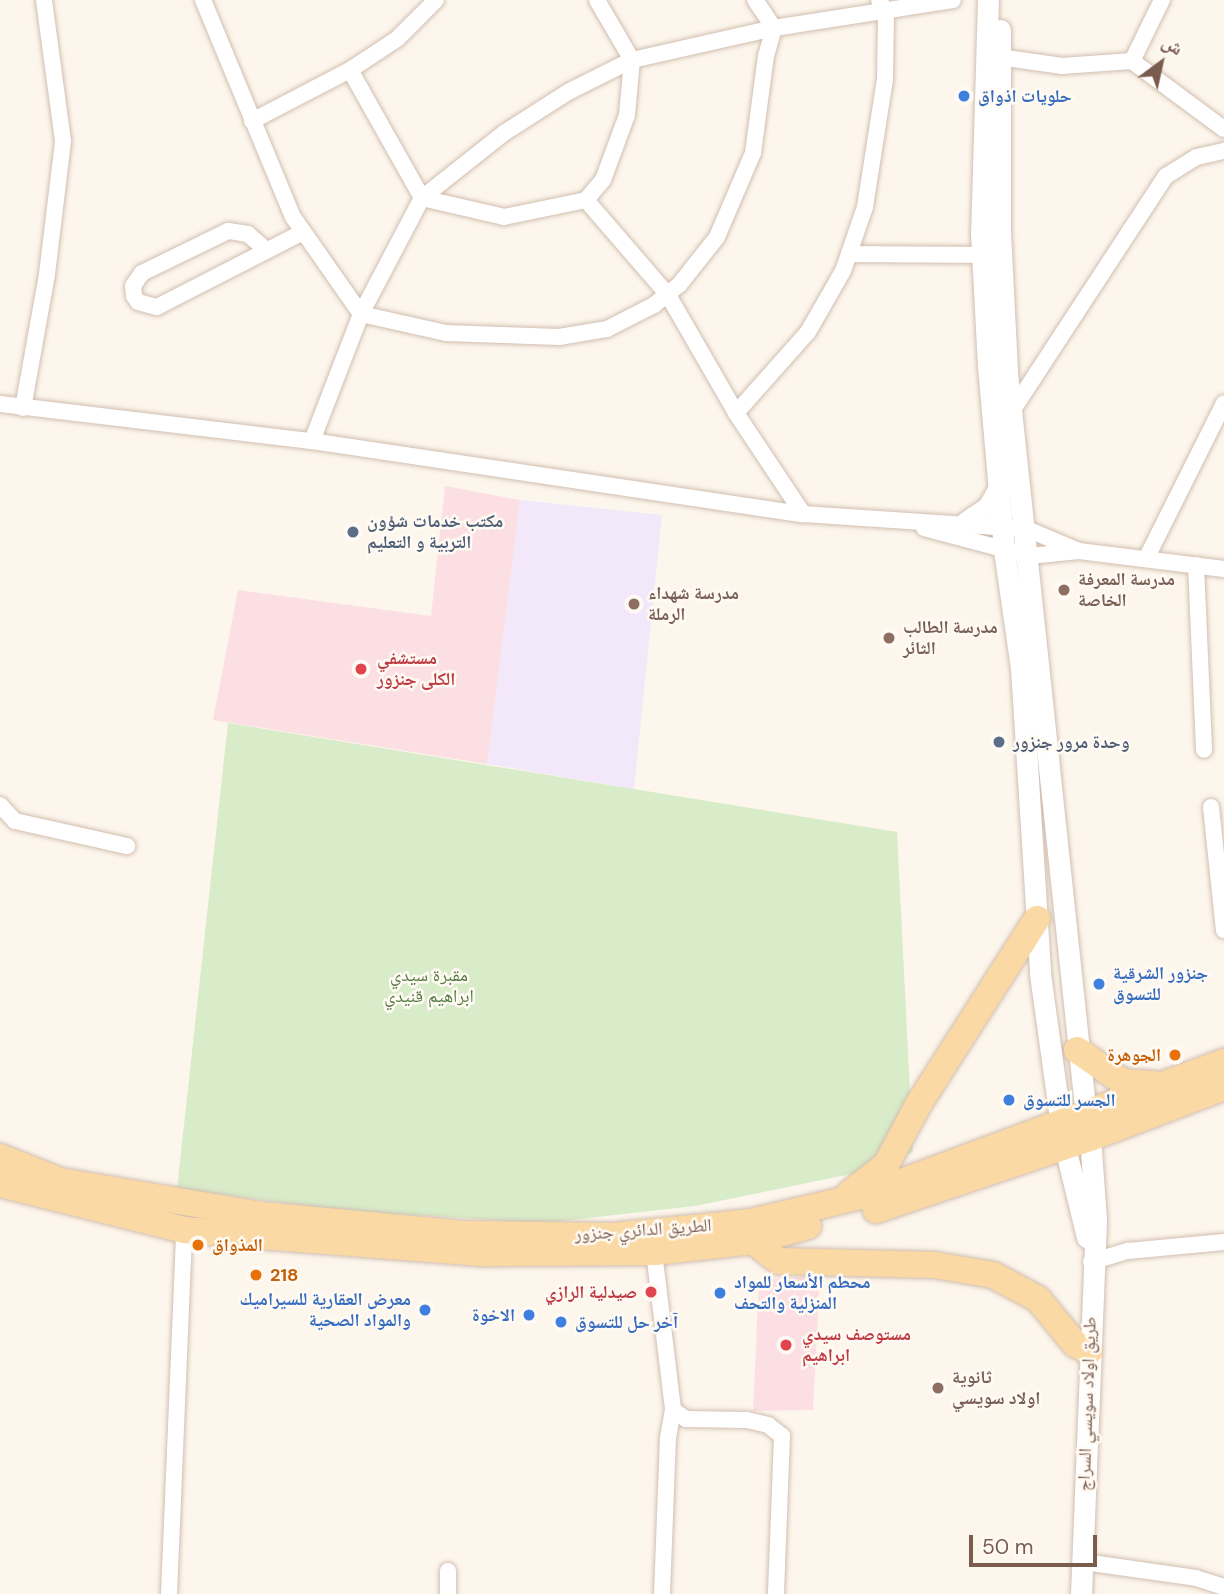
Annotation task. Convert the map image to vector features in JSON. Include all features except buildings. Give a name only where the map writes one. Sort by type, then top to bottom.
[{"type":"main road","points":[[836,1202],[886,1165],[918,1105],[1036,913]]},
{"type":"main road","points":[[1077,1050],[1122,1082],[1164,1084]]},
{"type":"main road","name":"الطريق الدائري جنزور","points":[[1088,1127],[1164,1084],[1224,1062]]},
{"type":"main road","name":"الطريق الدائري جنزور","points":[[1,1187],[184,1230],[485,1253],[654,1252],[875,1211],[1088,1127],[1224,1087]]},
{"type":"main road","name":"الطريق الدائري جنزور","points":[[0,1157],[60,1181],[261,1215],[467,1234],[613,1236],[752,1232],[836,1202],[1063,1136]]},
{"type":"main road","points":[[752,1232],[767,1255],[786,1262],[934,1265],[993,1275],[1038,1299],[1075,1344],[1088,1350]]},
{"type":"street","points":[[23,408],[47,274],[63,141],[44,0]]},
{"type":"street","points":[[203,0],[252,121],[303,232],[361,314],[446,333],[559,337],[607,329],[667,295],[717,237],[738,193],[753,153],[766,56],[774,28]]},
{"type":"street","points":[[252,121],[350,70],[397,39],[436,0]]},
{"type":"street","points":[[350,70],[422,198],[504,217],[586,201],[603,180],[627,115],[632,60],[597,0]]},
{"type":"street","points":[[755,0],[774,28]]},
{"type":"street","points":[[313,441],[361,314],[422,198],[504,134],[568,92],[632,60],[883,6],[953,0]]},
{"type":"street","points":[[988,0],[982,88],[982,255],[1004,550],[1021,668],[1036,913],[1063,1136],[1092,1259]]},
{"type":"street","points":[[1001,0],[1000,232],[1012,411],[1027,529],[1077,1050],[1088,1127],[1096,1219],[1092,1259]]},
{"type":"street","points":[[1132,61],[1162,0]]},
{"type":"street","points":[[736,413],[808,332],[849,254],[865,207],[875,154],[885,79],[883,6]]},
{"type":"street","points":[[999,57],[1062,66],[1132,61],[1224,128]]},
{"type":"street","points":[[1012,411],[1166,176],[1197,157],[1224,150]]},
{"type":"street","points":[[586,201],[667,295],[736,413],[803,514]]},
{"type":"street","points":[[265,249],[248,234],[228,231],[142,273],[133,286],[134,296],[138,302],[157,307],[265,249],[303,232]]},
{"type":"street","points":[[849,254],[982,255]]},
{"type":"street","points":[[1146,559],[1224,403]]},
{"type":"street","points":[[0,404],[313,441],[803,514],[914,525],[966,522],[1027,529],[1079,551]]},
{"type":"street","points":[[966,522],[988,507],[1000,486]]},
{"type":"street","points":[[914,525],[1029,555],[1079,551],[1224,569]]},
{"type":"street","points":[[1196,565],[1203,750]]},
{"type":"street","points":[[0,805],[15,821],[127,846]]},
{"type":"street","points":[[1211,807],[1224,930]]},
{"type":"street","points":[[1036,913],[1062,906]]},
{"type":"street","points":[[169,1594],[184,1230]]},
{"type":"street","points":[[1092,1259],[1128,1251],[1224,1242]]},
{"type":"street","points":[[654,1252],[673,1410],[668,1438],[662,1594]]},
{"type":"street","name":"طريق اولاد سويسي السراج","points":[[1081,1594],[1092,1259]]},
{"type":"street","points":[[673,1410],[686,1419],[747,1420],[768,1425],[782,1436],[776,1594]]},
{"type":"street","points":[[1084,1562],[1196,1578],[1224,1587]]},
{"type":"street","points":[[448,1571],[448,1594]]},
{"type":"shaded area","name":"مستشفي الكلى جنزور","points":[[445,486],[520,500],[487,764],[213,720],[238,590],[431,616]]},
{"type":"shaded area","points":[[520,500],[662,515],[634,789],[487,764]]},
{"type":"shaded area","name":"مستوصف سيدي ابراهيم","points":[[820,1275],[813,1410],[753,1411],[759,1280]]},
{"type":"green space","name":"مقبرة سيدي ابراهيم قنيدي","points":[[228,723],[897,832],[913,1152],[881,1168],[695,1206],[544,1223],[348,1211],[177,1189]]},
{"type":"place","name":"حلويات اذواق","points":[[964,96]]},
{"type":"place","name":"مكتب خدمات شؤون التربية و التعليم","points":[[353,532]]},
{"type":"place","name":"مدرسة المعرفة الخاصة","points":[[1064,590]]},
{"type":"place","name":"مدرسة شهداء الرملة","points":[[634,604]]},
{"type":"place","name":"مدرسة الطالب الثائر","points":[[889,638]]},
{"type":"place","name":"مستشفي الكلى جنزور","points":[[361,669]]},
{"type":"place","name":"وحدة مرور جنزور","points":[[999,742]]},
{"type":"place","name":"جنزور الشرقية للتسوق","points":[[1099,984]]},
{"type":"place","name":"الجوهرة","points":[[1175,1055]]},
{"type":"place","name":"الجسر للتسوق","points":[[1009,1100]]},
{"type":"place","name":"المذواق","points":[[198,1245]]},
{"type":"place","name":"218","points":[[256,1275]]},
{"type":"place","name":"صيدلية الرازي","points":[[651,1292]]},
{"type":"place","name":"محطم الأسعار للمواد المنزلية والتحف","points":[[720,1293]]},
{"type":"place","name":"معرض العقارية للسيراميك والمواد الصحية","points":[[425,1310]]},
{"type":"place","name":"الاخوة","points":[[529,1315]]},
{"type":"place","name":"آخر حل للتسوق","points":[[561,1322]]},
{"type":"place","name":"مستوصف سيدي ابراهيم","points":[[786,1345]]},
{"type":"place","name":"ثانوية اولاد سويسي","points":[[938,1388]]}]
